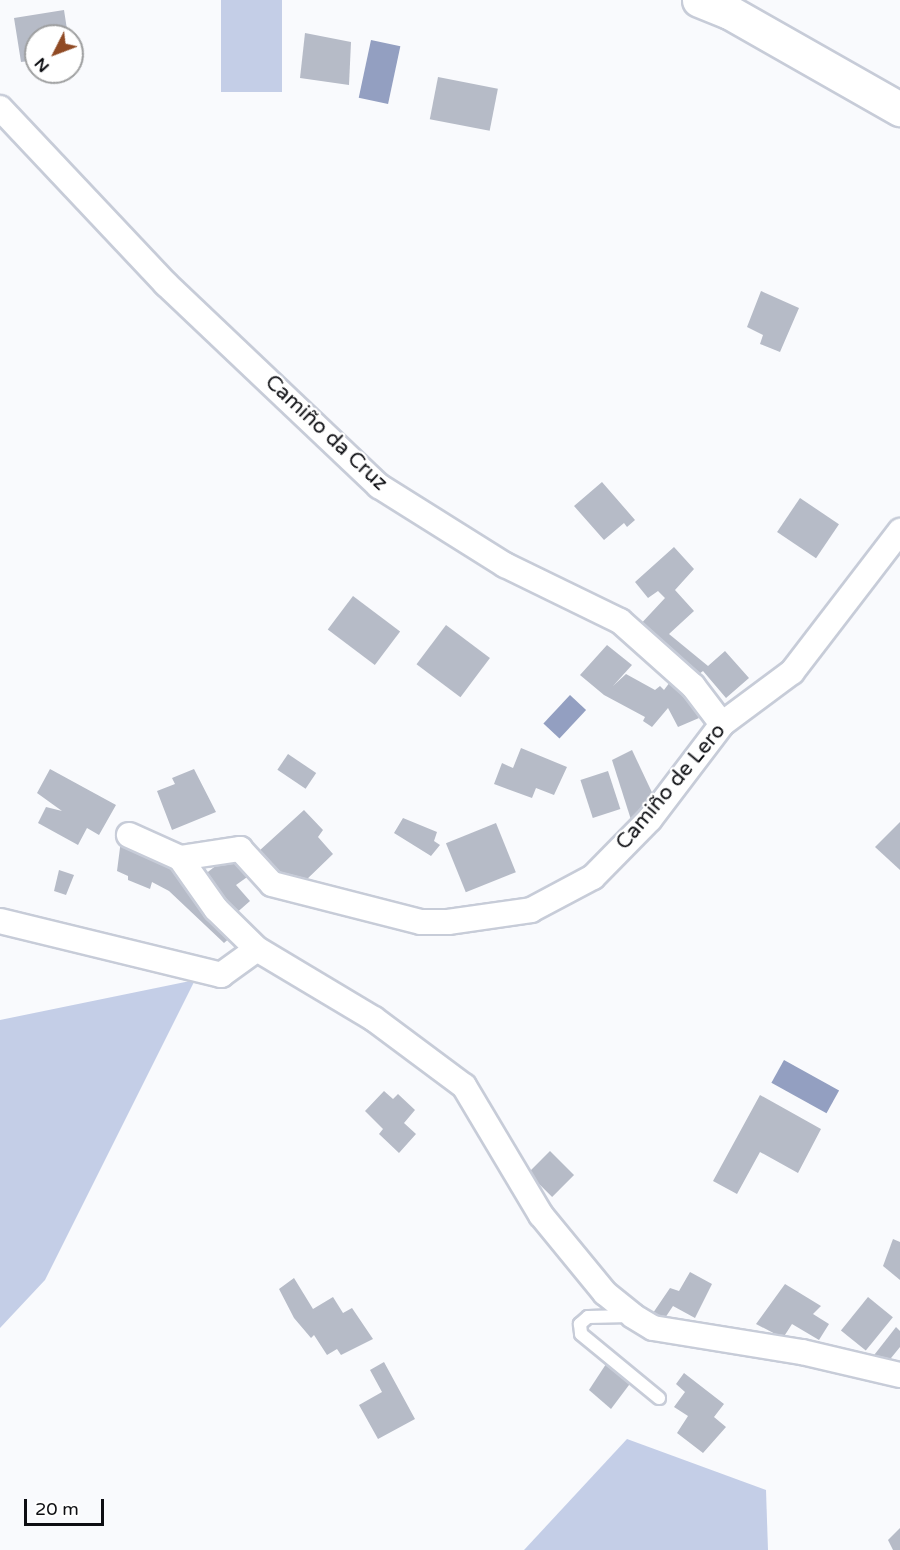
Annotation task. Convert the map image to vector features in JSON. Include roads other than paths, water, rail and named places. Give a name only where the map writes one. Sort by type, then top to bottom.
[{"type":"street","points":[[699,0],[733,6],[900,109]]},
{"type":"street","name":"Camiño da Cruz","points":[[0,108],[166,285],[379,486],[506,566],[620,621],[693,686],[722,724]]},
{"type":"street","name":"Camiño de Lero","points":[[180,858],[240,849],[272,884],[421,922],[448,922],[531,910],[593,877],[650,819],[722,724],[792,672],[900,531]]},
{"type":"street","points":[[129,835],[180,858],[216,909],[257,949],[374,1019],[464,1086],[541,1215],[605,1293],[633,1316],[653,1328],[802,1352],[900,1376]]},
{"type":"street","points":[[0,921],[221,975],[257,949]]},
{"type":"lane","points":[[633,1316],[588,1317],[580,1324],[581,1334],[659,1398]]}]
